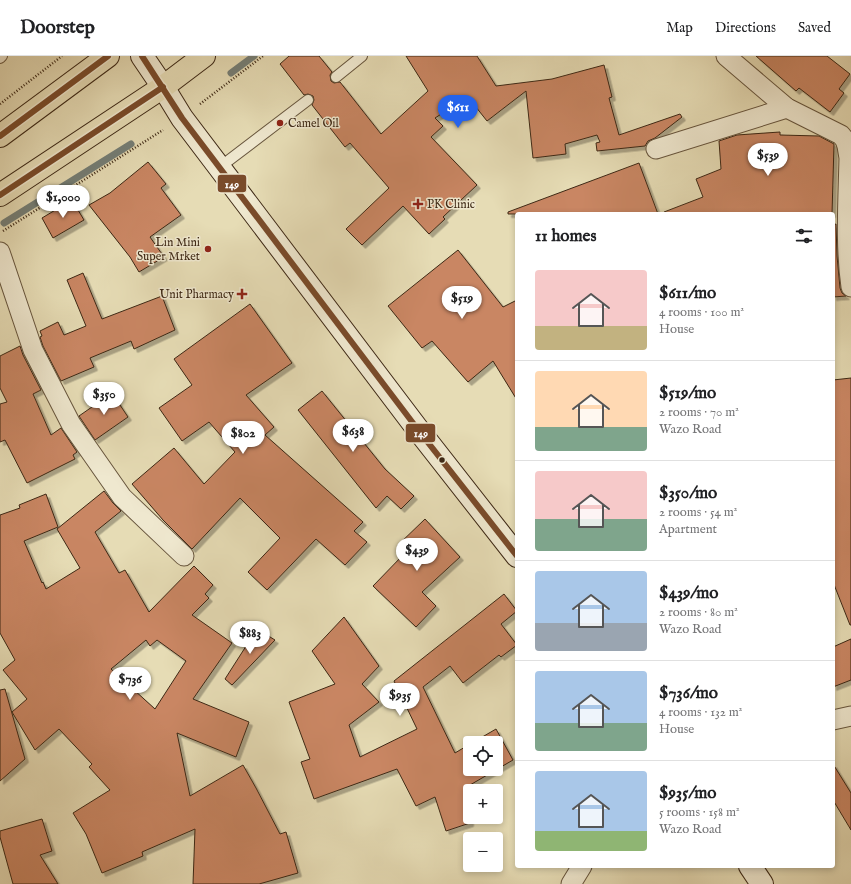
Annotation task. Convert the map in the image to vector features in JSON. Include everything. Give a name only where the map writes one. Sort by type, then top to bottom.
[{"type":"highway","points":[[0,136],[108,56]]},
{"type":"highway","points":[[0,195],[163,86],[204,56]]},
{"type":"main road","points":[[142,56],[163,86],[182,118],[419,431],[515,553]]},
{"type":"main road","points":[[751,868],[762,884]]},
{"type":"street","points":[[726,56],[787,108],[836,132],[845,140],[849,158],[848,215],[849,276],[851,287]]},
{"type":"street","points":[[656,149],[787,108]]},
{"type":"street","points":[[0,252],[33,350],[71,424],[122,497],[184,556]]},
{"type":"street","points":[[835,720],[851,716]]},
{"type":"street","points":[[571,884],[581,868]]},
{"type":"lane","points":[[336,77],[362,56]]},
{"type":"lane","points":[[220,167],[308,100]]},
{"type":"path","points":[[0,104],[62,56]]},
{"type":"path","points":[[0,233],[182,118],[263,56]]},
{"type":"building","points":[[289,56],[319,56],[332,72],[330,75],[331,81],[334,83],[340,82],[381,134],[428,91],[406,56],[477,56],[496,86],[552,79],[604,65],[612,97],[609,98],[619,135],[680,114],[682,117],[655,138],[648,141],[645,146],[597,151],[596,143],[600,142],[597,135],[565,144],[566,154],[533,158],[526,91],[487,121],[468,97],[435,118],[443,126],[431,137],[477,185],[443,217],[445,219],[429,234],[403,206],[362,245],[346,229],[389,188],[350,143],[345,147],[312,105],[314,100],[313,96],[308,94],[304,95],[280,64]]},
{"type":"building","points":[[756,56],[827,56],[850,74],[839,89],[844,93],[830,112],[799,88],[796,91]]},
{"type":"building","points":[[780,132],[780,135],[819,136],[834,144],[832,212],[664,212],[703,197],[696,179],[721,169],[719,141],[737,135]]},
{"type":"building","points":[[148,162],[166,184],[161,188],[181,215],[150,237],[164,257],[139,272],[130,257],[89,205],[110,193]]},
{"type":"building","points":[[639,163],[657,212],[515,212],[515,214],[508,214],[508,212]]},
{"type":"building","points":[[72,200],[84,220],[53,238],[42,218]]},
{"type":"building","points":[[835,224],[840,288],[842,293],[846,296],[835,297]]},
{"type":"building","points":[[458,250],[503,307],[515,301],[515,397],[493,361],[468,382],[432,341],[422,348],[388,306]]},
{"type":"building","points":[[83,273],[102,319],[162,296],[175,330],[134,349],[131,341],[90,358],[94,367],[61,381],[43,346],[40,331],[58,322],[64,335],[86,326],[67,280]]},
{"type":"building","points":[[250,304],[292,363],[246,395],[274,427],[265,435],[363,522],[354,531],[367,542],[345,565],[316,539],[267,590],[248,572],[280,538],[240,498],[192,549],[163,520],[132,484],[174,448],[204,484],[235,452],[209,422],[182,441],[159,408],[192,385],[174,359]]},
{"type":"building","points":[[20,346],[41,390],[33,394],[51,435],[61,428],[77,452],[73,455],[75,459],[27,483],[5,440],[0,442],[0,404],[7,402],[0,388],[0,356]]},
{"type":"building","points":[[851,378],[851,625],[835,587],[835,380]]},
{"type":"building","points":[[322,391],[385,469],[414,496],[401,509],[387,496],[376,508],[298,410]]},
{"type":"building","points":[[112,393],[128,417],[95,440],[79,416]]},
{"type":"building","points":[[104,491],[121,511],[95,532],[119,573],[125,570],[149,612],[194,566],[213,585],[205,594],[209,598],[192,615],[232,643],[193,699],[249,722],[236,757],[177,733],[190,796],[243,765],[280,834],[286,832],[298,873],[259,884],[193,884],[195,829],[142,852],[143,856],[102,873],[86,834],[73,813],[110,790],[89,767],[92,764],[59,729],[35,750],[12,712],[27,699],[3,670],[15,660],[0,633],[0,515],[20,508],[19,505],[46,494],[58,527],[24,541],[46,589],[80,568],[57,529]],"holes":[[[146,640],[150,646],[157,640],[186,661],[155,709],[111,669]]]},
{"type":"building","points":[[425,519],[460,557],[422,592],[436,606],[416,627],[373,586],[404,554],[397,546]]},
{"type":"building","points":[[504,594],[515,608],[515,613],[501,624],[515,642],[515,646],[501,657],[499,655],[463,683],[450,666],[423,687],[455,753],[463,748],[463,776],[485,776],[472,784],[463,784],[463,824],[467,824],[446,831],[435,797],[416,806],[397,769],[314,799],[301,762],[310,759],[289,702],[335,684],[312,651],[344,617],[379,666],[362,684],[379,702],[349,725],[360,757],[417,729],[394,681]]},
{"type":"building","points":[[257,629],[275,640],[232,685],[225,679]]},
{"type":"building","points":[[851,639],[851,680],[835,686],[835,646]]},
{"type":"building","points":[[5,689],[25,759],[0,781],[0,690]]},
{"type":"building","points":[[496,729],[500,736],[484,736]]},
{"type":"building","points":[[503,742],[513,760],[503,766]]},
{"type":"building","points":[[835,767],[851,793],[851,830],[835,803]]},
{"type":"building","points":[[42,819],[52,851],[40,855],[58,884],[13,884],[0,837],[0,831]]},
{"type":"waterway","points":[[231,73],[254,56]]},
{"type":"waterway","points":[[4,223],[131,144]]},
{"type":"transit line","name":"149","points":[[0,136],[108,56]]},
{"type":"transit line","name":"149","points":[[142,56],[182,118],[419,431],[515,553]]},
{"type":"transit line","name":"149","points":[[0,195],[163,87]]},
{"type":"place","name":"Camel Oil","points":[[280,123]]},
{"type":"place","name":"PK Clinic","points":[[418,204]]},
{"type":"place","name":"Lin Mini Super Mrket","points":[[208,249]]},
{"type":"place","name":"Unit Pharmacy","points":[[242,294]]}]
